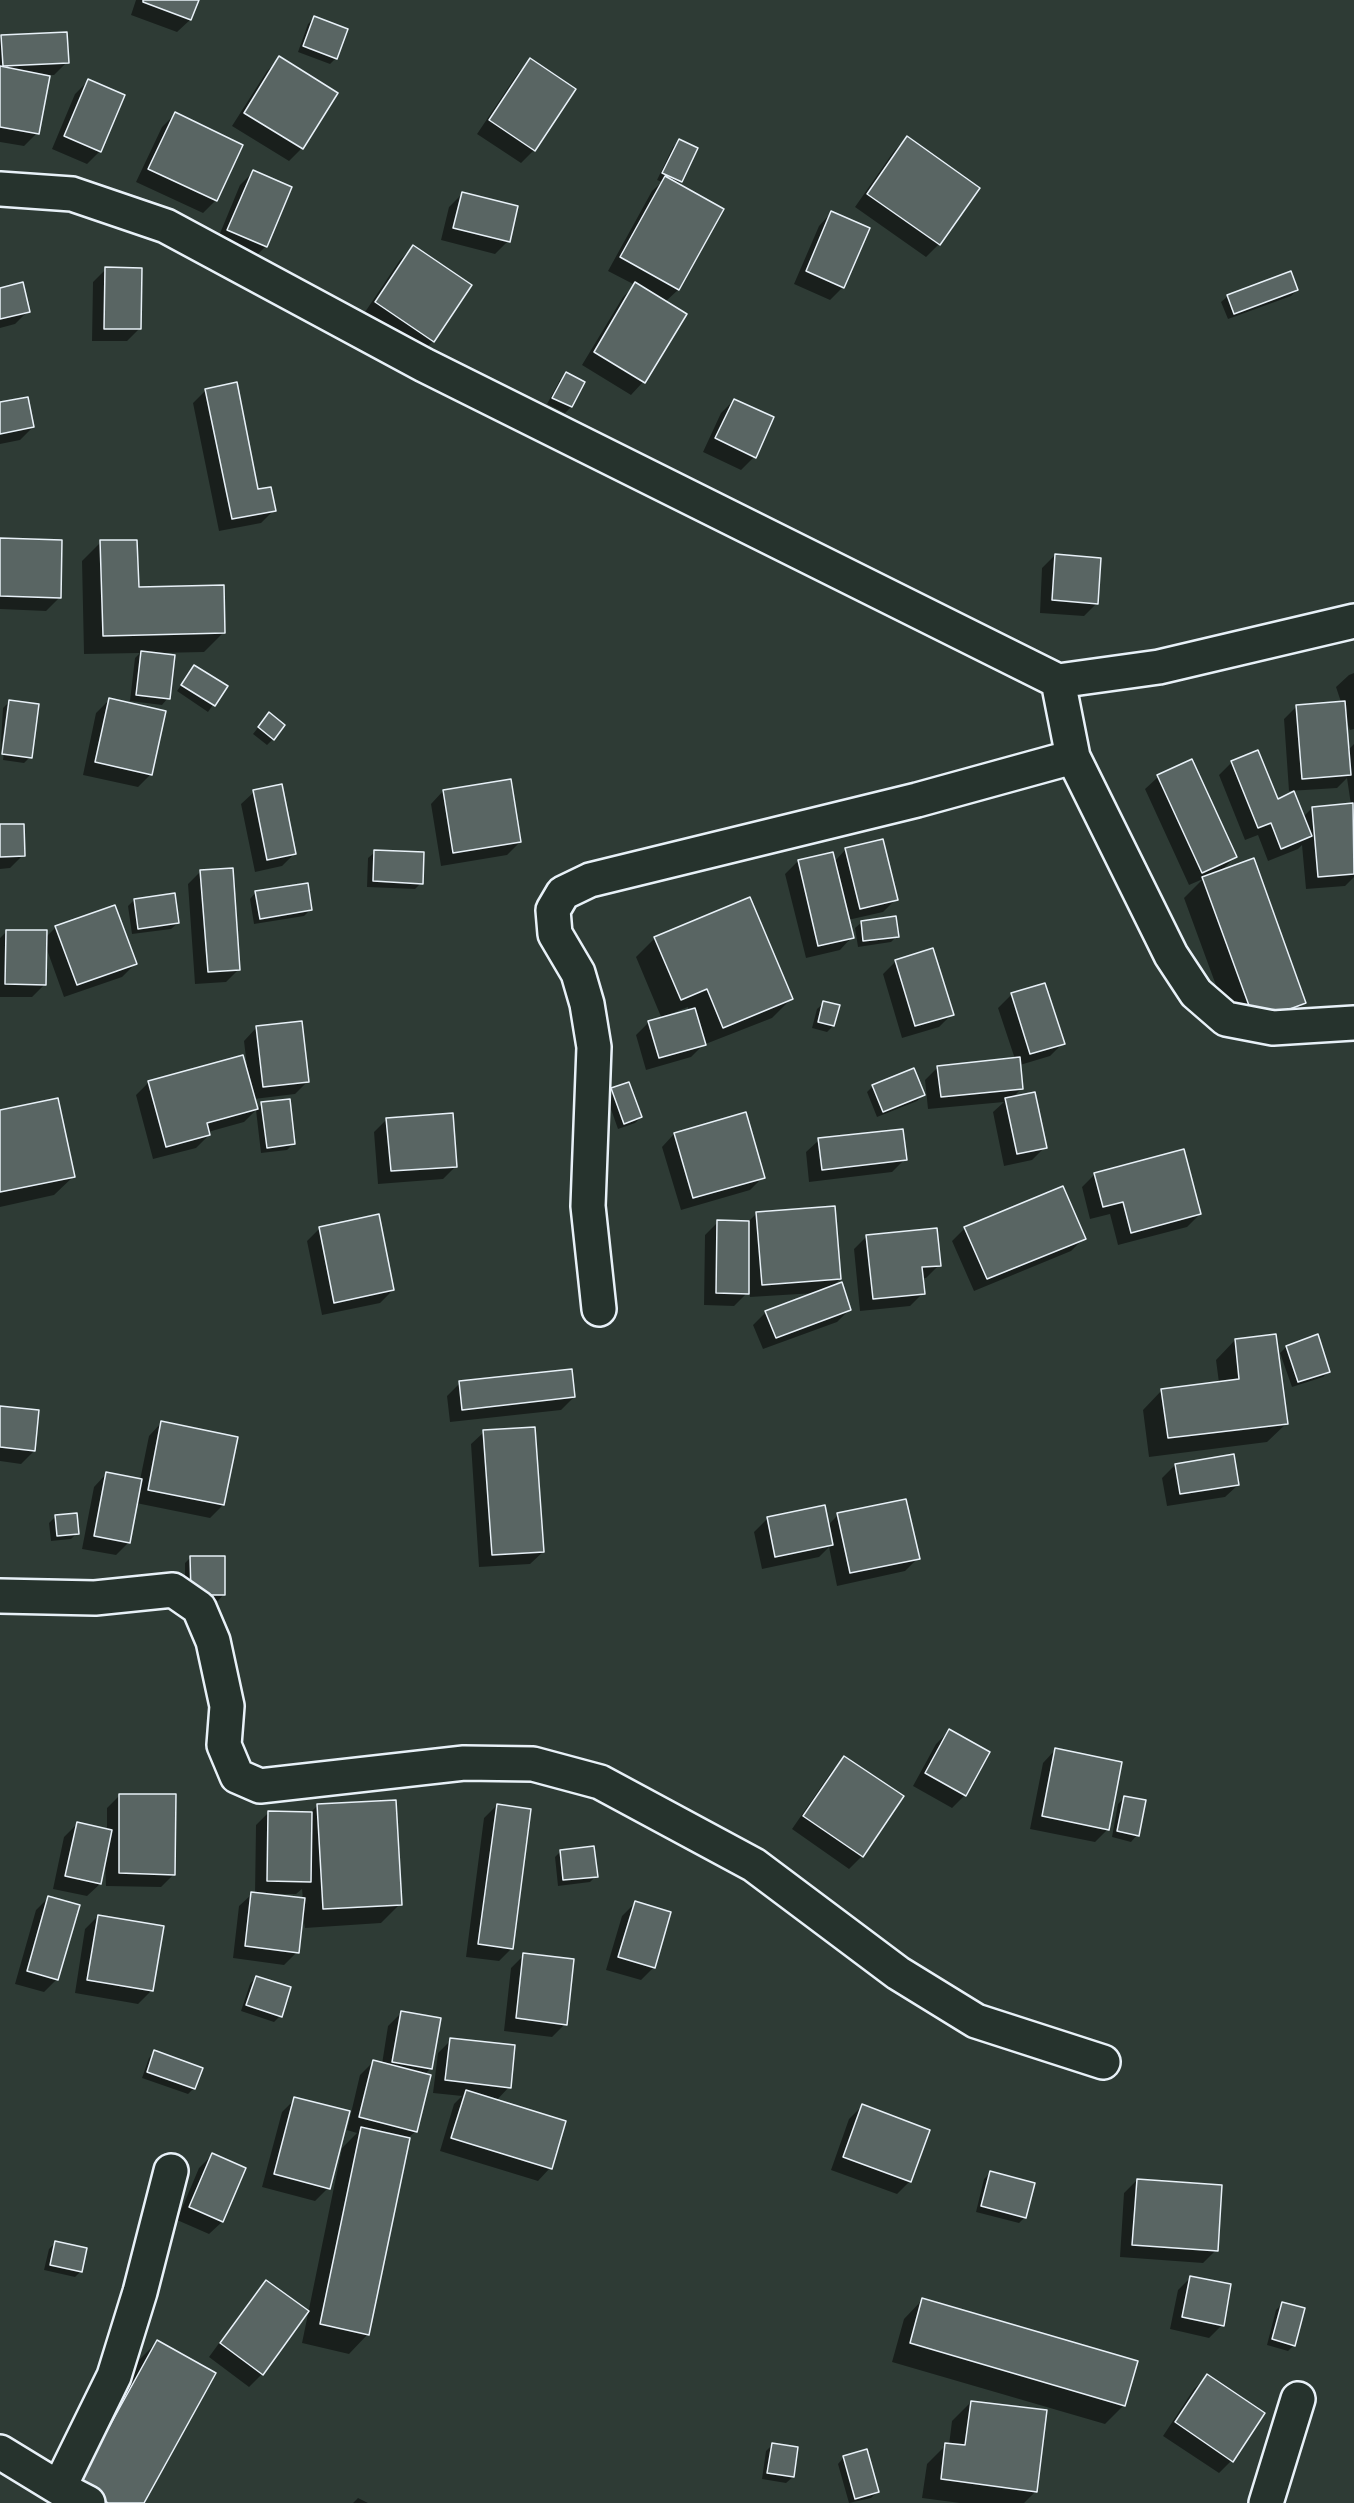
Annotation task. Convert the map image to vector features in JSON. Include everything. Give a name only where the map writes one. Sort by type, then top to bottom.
[{"type":"street","points":[[0,189],[72,194],[166,226],[424,365],[764,537],[1058,681],[1159,667],[1354,621]]},
{"type":"street","points":[[1058,681],[1073,757],[1171,955],[1197,993],[1226,1018],[1273,1028],[1354,1023]]},
{"type":"street","points":[[599,1309],[588,1206],[594,1047],[587,1004],[578,973],[555,934],[553,910],[563,893],[590,880],[917,800],[1073,757]]},
{"type":"street","points":[[0,1596],[95,1598],[173,1590],[199,1608],[213,1641],[227,1706],[224,1745],[237,1776],[260,1786],[464,1763],[533,1764],[600,1782],[754,1865],[898,1973],[976,2021],[1103,2062]]},
{"type":"street","points":[[59,2488],[114,2376],[140,2292],[171,2171]]},
{"type":"street","points":[[1266,2503],[1298,2399]]},
{"type":"street","points":[[0,2451],[59,2488],[88,2503]]},
{"type":"building","points":[[143,0],[199,0],[191,20],[143,2]]},
{"type":"building","points":[[314,16],[348,29],[337,59],[303,46]]},
{"type":"building","points":[[67,32],[69,63],[3,66],[1,35]]},
{"type":"building","points":[[279,56],[338,93],[303,149],[244,113]]},
{"type":"building","points":[[530,58],[576,89],[535,151],[489,120]]},
{"type":"building","points":[[0,66],[50,76],[39,134],[0,127]]},
{"type":"building","points":[[88,79],[125,95],[101,152],[64,136]]},
{"type":"building","points":[[175,112],[243,145],[217,201],[148,169]]},
{"type":"building","points":[[907,136],[980,188],[940,245],[867,194]]},
{"type":"building","points":[[679,139],[698,148],[682,182],[662,173]]},
{"type":"building","points":[[253,170],[292,187],[267,247],[227,230]]},
{"type":"building","points":[[665,176],[724,209],[679,290],[620,257]]},
{"type":"building","points":[[462,192],[518,206],[510,242],[453,228]]},
{"type":"building","points":[[831,211],[870,228],[844,288],[806,271]]},
{"type":"building","points":[[413,245],[472,285],[434,342],[375,302]]},
{"type":"building","points":[[105,267],[142,268],[141,329],[104,329]]},
{"type":"building","points":[[1291,271],[1298,290],[1234,314],[1227,295]]},
{"type":"building","points":[[23,282],[30,312],[0,319],[0,288]]},
{"type":"building","points":[[635,282],[687,314],[645,383],[594,352]]},
{"type":"building","points":[[566,372],[585,382],[572,407],[552,398]]},
{"type":"building","points":[[237,382],[258,489],[271,487],[276,511],[232,519],[205,389]]},
{"type":"building","points":[[28,397],[34,427],[0,434],[0,402]]},
{"type":"building","points":[[734,399],[774,417],[756,458],[715,438]]},
{"type":"building","points":[[0,538],[62,540],[61,598],[0,596]]},
{"type":"building","points":[[100,540],[137,540],[139,587],[224,585],[225,633],[103,636]]},
{"type":"building","points":[[1055,554],[1101,558],[1098,604],[1052,600]]},
{"type":"building","points":[[141,651],[175,655],[170,699],[136,695]]},
{"type":"building","points":[[194,665],[228,686],[215,706],[181,685]]},
{"type":"building","points":[[109,698],[166,711],[152,775],[95,762]]},
{"type":"building","points":[[9,700],[39,704],[32,758],[2,754]]},
{"type":"building","points":[[1345,701],[1351,775],[1302,779],[1296,705]]},
{"type":"building","points":[[269,712],[285,725],[274,740],[258,727]]},
{"type":"building","points":[[1258,750],[1278,799],[1294,791],[1312,836],[1281,849],[1271,823],[1258,828],[1231,761]]},
{"type":"building","points":[[1192,759],[1237,857],[1202,873],[1157,775]]},
{"type":"building","points":[[511,779],[521,842],[453,853],[443,790]]},
{"type":"building","points":[[282,784],[296,854],[267,860],[253,790]]},
{"type":"building","points":[[1353,803],[1354,874],[1318,877],[1312,807]]},
{"type":"building","points":[[0,824],[24,824],[25,856],[0,857]]},
{"type":"building","points":[[883,839],[898,900],[860,909],[845,848]]},
{"type":"building","points":[[374,850],[424,852],[423,884],[373,881]]},
{"type":"building","points":[[833,852],[854,938],[818,946],[798,860]]},
{"type":"building","points":[[1254,858],[1306,1003],[1255,1022],[1202,877]]},
{"type":"building","points":[[233,868],[240,970],[208,972],[200,870]]},
{"type":"building","points":[[308,883],[312,910],[260,919],[255,891]]},
{"type":"building","points":[[175,893],[179,923],[138,929],[134,899]]},
{"type":"building","points":[[750,897],[793,999],[723,1028],[707,989],[681,1000],[654,937]]},
{"type":"building","points":[[115,905],[137,964],[77,985],[55,926]]},
{"type":"building","points":[[896,916],[899,937],[863,941],[861,921]]},
{"type":"building","points":[[6,930],[47,930],[46,985],[5,984]]},
{"type":"building","points":[[933,948],[954,1015],[915,1026],[895,960]]},
{"type":"building","points":[[1045,983],[1065,1044],[1030,1054],[1011,993]]},
{"type":"building","points":[[823,1001],[840,1005],[834,1026],[818,1022]]},
{"type":"building","points":[[695,1008],[706,1045],[659,1058],[648,1021]]},
{"type":"building","points":[[302,1021],[309,1082],[263,1087],[256,1026]]},
{"type":"building","points":[[243,1055],[258,1109],[207,1123],[210,1135],[166,1147],[148,1081]]},
{"type":"building","points":[[1020,1057],[1023,1089],[941,1097],[937,1066]]},
{"type":"building","points":[[914,1068],[925,1095],[883,1112],[872,1085]]},
{"type":"building","points":[[629,1082],[642,1117],[624,1124],[611,1088]]},
{"type":"building","points":[[1035,1092],[1047,1148],[1017,1154],[1005,1098]]},
{"type":"building","points":[[58,1098],[75,1177],[0,1192],[0,1110]]},
{"type":"building","points":[[290,1099],[295,1144],[267,1148],[261,1102]]},
{"type":"building","points":[[746,1112],[765,1178],[693,1198],[674,1133]]},
{"type":"building","points":[[453,1113],[457,1167],[391,1171],[386,1118]]},
{"type":"building","points":[[903,1129],[907,1160],[822,1170],[818,1138]]},
{"type":"building","points":[[1184,1149],[1201,1214],[1131,1233],[1123,1202],[1103,1207],[1094,1173]]},
{"type":"building","points":[[1063,1186],[1086,1239],[987,1279],[964,1227]]},
{"type":"building","points":[[835,1206],[841,1279],[762,1285],[756,1212]]},
{"type":"building","points":[[379,1214],[394,1290],[334,1303],[319,1227]]},
{"type":"building","points":[[717,1220],[749,1221],[749,1294],[716,1293]]},
{"type":"building","points":[[937,1228],[941,1266],[922,1267],[925,1294],[873,1299],[866,1235]]},
{"type":"building","points":[[842,1282],[851,1310],[776,1338],[765,1311]]},
{"type":"building","points":[[1276,1334],[1288,1424],[1168,1438],[1161,1389],[1239,1379],[1235,1339]]},
{"type":"building","points":[[1318,1334],[1330,1372],[1298,1382],[1286,1346]]},
{"type":"building","points":[[572,1369],[575,1397],[462,1410],[459,1381]]},
{"type":"building","points":[[0,1406],[39,1410],[35,1451],[0,1447]]},
{"type":"building","points":[[161,1421],[238,1437],[224,1505],[148,1490]]},
{"type":"building","points":[[535,1427],[544,1552],[492,1555],[483,1430]]},
{"type":"building","points":[[1234,1454],[1239,1485],[1180,1494],[1175,1464]]},
{"type":"building","points":[[106,1472],[142,1479],[130,1543],[94,1536]]},
{"type":"building","points":[[906,1499],[920,1559],[850,1573],[837,1513]]},
{"type":"building","points":[[825,1505],[833,1545],[775,1557],[767,1517]]},
{"type":"building","points":[[77,1513],[79,1534],[57,1536],[55,1515]]},
{"type":"building","points":[[190,1556],[225,1556],[225,1595],[191,1595]]},
{"type":"building","points":[[949,1729],[990,1752],[966,1796],[925,1773]]},
{"type":"building","points":[[1055,1748],[1122,1762],[1109,1830],[1042,1816]]},
{"type":"building","points":[[844,1756],[904,1796],[863,1857],[803,1816]]},
{"type":"building","points":[[119,1794],[176,1794],[175,1875],[119,1873]]},
{"type":"building","points":[[1124,1796],[1146,1800],[1139,1836],[1117,1831]]},
{"type":"building","points":[[396,1800],[402,1905],[323,1909],[317,1804]]},
{"type":"building","points":[[497,1804],[531,1809],[513,1949],[478,1944]]},
{"type":"building","points":[[268,1811],[312,1812],[311,1882],[267,1881]]},
{"type":"building","points":[[77,1822],[112,1830],[101,1884],[65,1876]]},
{"type":"building","points":[[594,1846],[598,1877],[563,1880],[560,1850]]},
{"type":"building","points":[[251,1892],[305,1898],[299,1953],[245,1946]]},
{"type":"building","points":[[48,1896],[80,1905],[58,1980],[27,1971]]},
{"type":"building","points":[[635,1901],[671,1912],[655,1968],[618,1957]]},
{"type":"building","points":[[98,1915],[164,1926],[153,1991],[87,1980]]},
{"type":"building","points":[[523,1953],[574,1959],[567,2025],[516,2018]]},
{"type":"building","points":[[256,1976],[291,1987],[282,2017],[246,2005]]},
{"type":"building","points":[[401,2011],[441,2018],[432,2069],[392,2062]]},
{"type":"building","points":[[450,2038],[515,2045],[511,2088],[445,2080]]},
{"type":"building","points":[[154,2050],[203,2068],[195,2089],[147,2072]]},
{"type":"building","points":[[373,2060],[431,2075],[417,2132],[359,2117]]},
{"type":"building","points":[[466,2090],[566,2121],[552,2169],[451,2138]]},
{"type":"building","points":[[294,2097],[350,2111],[330,2189],[274,2174]]},
{"type":"building","points":[[862,2104],[930,2130],[911,2182],[843,2157]]},
{"type":"building","points":[[361,2127],[410,2138],[369,2335],[320,2324]]},
{"type":"building","points":[[212,2153],[246,2168],[223,2222],[189,2207]]},
{"type":"building","points":[[990,2171],[1035,2183],[1026,2218],[981,2206]]},
{"type":"building","points":[[1137,2179],[1222,2185],[1218,2251],[1132,2245]]},
{"type":"building","points":[[55,2241],[87,2248],[82,2272],[50,2265]]},
{"type":"building","points":[[1190,2276],[1231,2284],[1224,2326],[1182,2317]]},
{"type":"building","points":[[266,2280],[309,2311],[263,2375],[220,2343]]},
{"type":"building","points":[[922,2298],[1138,2361],[1125,2406],[910,2343]]},
{"type":"building","points":[[1282,2302],[1305,2308],[1295,2346],[1272,2339]]},
{"type":"building","points":[[157,2340],[216,2373],[144,2503],[108,2503],[77,2485]]},
{"type":"building","points":[[1207,2374],[1265,2413],[1233,2462],[1175,2422]]},
{"type":"building","points":[[971,2401],[1047,2410],[1037,2492],[941,2479],[945,2443],[965,2445]]},
{"type":"building","points":[[772,2443],[798,2447],[794,2477],[767,2473]]},
{"type":"building","points":[[867,2449],[879,2492],[855,2499],[843,2456]]}]
